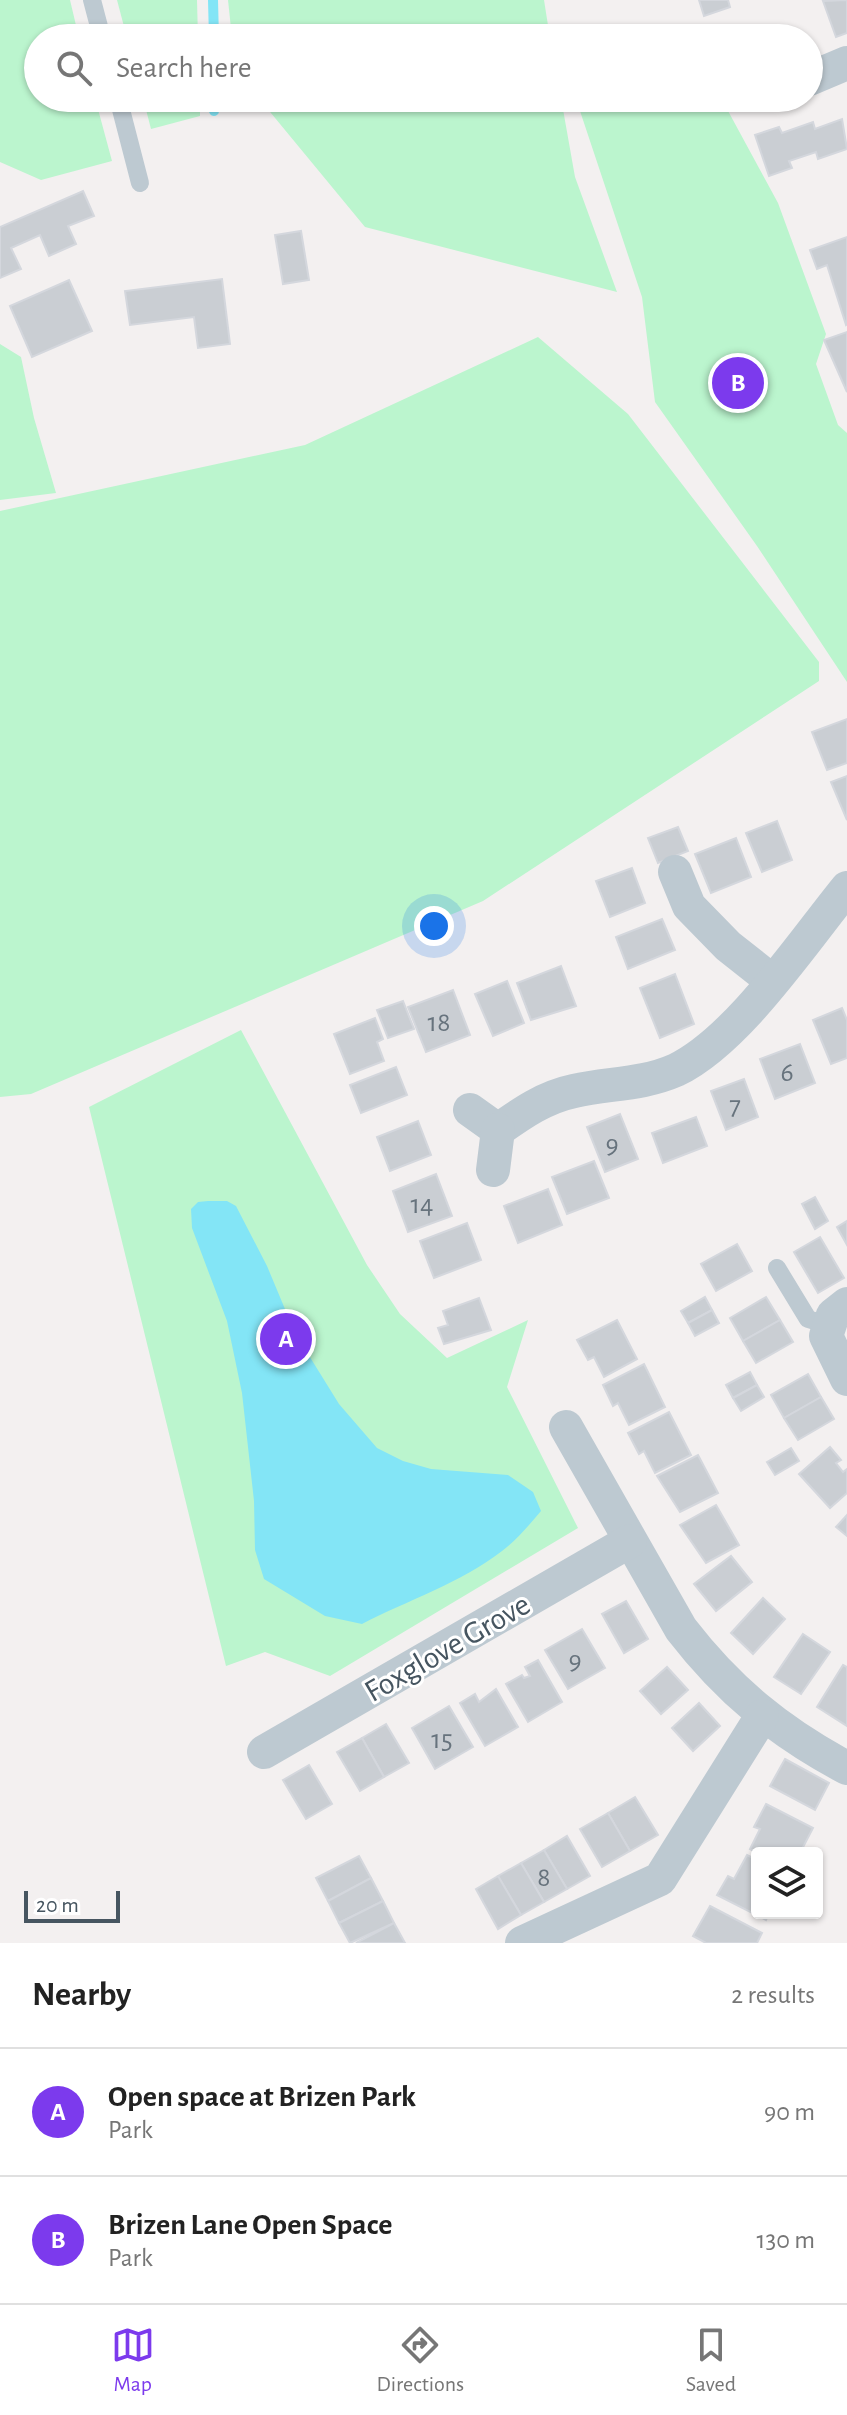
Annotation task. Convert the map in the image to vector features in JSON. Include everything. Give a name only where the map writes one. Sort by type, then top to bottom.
[{"type":"street","points":[[823,73],[847,63]]},
{"type":"street","points":[[675,872],[689,906],[728,946],[771,980]]},
{"type":"street","points":[[498,1130],[547,1099],[575,1090],[630,1084],[678,1069],[729,1033],[847,888]]},
{"type":"street","points":[[470,1110],[498,1130]]},
{"type":"street","points":[[493,1170],[498,1130]]},
{"type":"street","points":[[837,1314],[829,1347],[847,1379]]},
{"type":"street","points":[[566,1427],[681,1629],[704,1658],[762,1716],[847,1768]]},
{"type":"street","name":"Foxglove Grove","points":[[264,1752],[630,1541]]},
{"type":"street","points":[[522,1943],[660,1879],[762,1716]]},
{"type":"lane","points":[[92,0],[98,24]]},
{"type":"lane","points":[[122,112],[140,183]]},
{"type":"lane","points":[[777,1268],[808,1319],[837,1314]]},
{"type":"green space","points":[[0,0],[70,0],[76,24],[24,24],[24,112],[99,112],[112,161],[41,180],[0,162]]},
{"type":"green space","points":[[117,0],[197,0],[198,24],[123,24]]},
{"type":"green space","points":[[228,0],[544,0],[548,24],[231,24]]},
{"type":"green space","points":[[147,112],[200,112],[200,116],[151,129]]},
{"type":"green space","points":[[270,112],[563,112],[575,177],[617,292],[365,227]]},
{"type":"green space","points":[[580,112],[729,112],[778,203],[826,334],[816,364],[838,425],[847,433],[847,682],[757,546],[655,402],[642,297]]},
{"type":"green space","points":[[538,337],[628,414],[819,662],[819,681],[483,901],[31,1094],[0,1097],[0,511],[305,445]]},
{"type":"green space","points":[[0,344],[21,357],[34,418],[56,493],[0,500]]},
{"type":"green space","points":[[241,1030],[367,1265],[400,1314],[447,1358],[528,1320],[507,1387],[578,1528],[330,1676],[265,1652],[226,1666],[89,1107]]},
{"type":"water","points":[[227,1201],[236,1206],[267,1266],[295,1333],[339,1404],[377,1448],[403,1461],[431,1469],[508,1475],[533,1492],[541,1511],[507,1547],[452,1582],[362,1624],[325,1616],[264,1579],[255,1550],[254,1501],[242,1393],[227,1321],[192,1228],[191,1209],[198,1202]]},
{"type":"building","points":[[699,0],[728,0],[730,7],[704,16]]},
{"type":"building","points":[[847,0],[847,33],[836,37],[823,1]]},
{"type":"building","points":[[842,119],[847,149],[818,159],[816,152],[789,161],[792,168],[769,176],[755,135],[779,127],[782,133],[813,122],[815,129]]},
{"type":"building","points":[[83,191],[94,216],[68,226],[76,244],[49,256],[40,235],[11,248],[21,269],[0,278],[0,227]]},
{"type":"building","points":[[301,231],[309,280],[283,284],[275,235]]},
{"type":"building","points":[[847,237],[846,325],[827,265],[817,269],[810,250]]},
{"type":"building","points":[[222,279],[230,344],[198,348],[194,317],[130,325],[125,291]]},
{"type":"building","points":[[69,280],[92,331],[32,357],[10,306]]},
{"type":"building","points":[[847,332],[847,392],[824,340]]},
{"type":"building","points":[[847,719],[847,763],[827,770],[812,732]]},
{"type":"building","points":[[847,776],[847,820],[831,782]]},
{"type":"building","points":[[777,821],[792,860],[762,872],[746,833]]},
{"type":"building","points":[[678,827],[688,851],[658,863],[648,838]]},
{"type":"building","points":[[736,838],[751,877],[711,893],[695,854]]},
{"type":"building","points":[[632,868],[645,903],[610,917],[596,881]]},
{"type":"building","points":[[662,919],[675,950],[628,969],[616,937]]},
{"type":"building","points":[[561,966],[576,1006],[531,1020],[517,983]]},
{"type":"building","points":[[675,974],[694,1024],[660,1038],[640,988]]},
{"type":"building","points":[[507,981],[524,1023],[493,1036],[475,994]]},
{"type":"building","points":[[453,990],[470,1035],[426,1052],[408,1007]]},
{"type":"building","points":[[403,1001],[414,1029],[388,1038],[377,1010]]},
{"type":"building","points":[[842,1008],[847,1020],[847,1058],[831,1064],[813,1020]]},
{"type":"building","points":[[375,1018],[383,1039],[377,1042],[384,1061],[350,1074],[334,1034]]},
{"type":"building","points":[[800,1044],[815,1083],[775,1099],[760,1059]]},
{"type":"building","points":[[396,1067],[407,1095],[361,1113],[350,1085]]},
{"type":"building","points":[[744,1079],[758,1117],[726,1130],[711,1091]]},
{"type":"building","points":[[620,1114],[638,1159],[605,1172],[587,1127]]},
{"type":"building","points":[[696,1117],[707,1146],[663,1163],[652,1133]]},
{"type":"building","points":[[418,1121],[431,1155],[390,1171],[377,1137]]},
{"type":"building","points":[[594,1161],[609,1198],[567,1214],[552,1177]]},
{"type":"building","points":[[436,1174],[452,1216],[408,1232],[393,1191]]},
{"type":"building","points":[[548,1189],[562,1225],[518,1243],[504,1206]]},
{"type":"building","points":[[815,1197],[828,1221],[815,1229],[802,1204]]},
{"type":"building","points":[[847,1221],[847,1245],[837,1227]]},
{"type":"building","points":[[467,1223],[481,1260],[434,1278],[420,1241]]},
{"type":"building","points":[[820,1237],[844,1278],[818,1293],[794,1252]]},
{"type":"building","points":[[737,1244],[752,1271],[716,1291],[701,1264]]},
{"type":"building","points":[[705,1297],[712,1310],[688,1323],[681,1311]]},
{"type":"building","points":[[766,1297],[780,1320],[743,1341],[730,1318]]},
{"type":"building","points":[[479,1298],[491,1330],[444,1344],[438,1328],[448,1325],[443,1311]]},
{"type":"building","points":[[712,1310],[719,1323],[695,1336],[688,1323]]},
{"type":"building","points":[[617,1320],[637,1359],[604,1377],[594,1357],[588,1360],[577,1340]]},
{"type":"building","points":[[780,1320],[793,1342],[756,1363],[743,1341]]},
{"type":"building","points":[[644,1364],[665,1407],[629,1425],[618,1403],[613,1406],[603,1385]]},
{"type":"building","points":[[750,1372],[757,1385],[733,1398],[726,1385]]},
{"type":"building","points":[[808,1374],[821,1397],[784,1418],[771,1395]]},
{"type":"building","points":[[757,1385],[764,1397],[741,1411],[733,1398]]},
{"type":"building","points":[[821,1397],[834,1419],[798,1440],[784,1418]]},
{"type":"building","points":[[669,1412],[691,1455],[655,1473],[644,1451],[639,1454],[628,1433]]},
{"type":"building","points":[[830,1447],[841,1460],[836,1463],[843,1472],[847,1469],[847,1493],[830,1508],[799,1474]]},
{"type":"building","points":[[791,1448],[799,1461],[775,1475],[767,1462]]},
{"type":"building","points":[[698,1455],[718,1493],[680,1512],[657,1476]]},
{"type":"building","points":[[716,1505],[739,1545],[706,1563],[680,1525]]},
{"type":"building","points":[[847,1515],[847,1536],[836,1527]]},
{"type":"building","points":[[731,1556],[752,1582],[716,1611],[694,1584]]},
{"type":"building","points":[[763,1598],[785,1619],[753,1654],[731,1633]]},
{"type":"building","points":[[626,1601],[648,1639],[624,1653],[602,1614]]},
{"type":"building","points":[[582,1629],[605,1668],[568,1689],[545,1650]]},
{"type":"building","points":[[803,1634],[830,1652],[801,1694],[774,1677]]},
{"type":"building","points":[[538,1660],[562,1702],[528,1722],[506,1684],[522,1675],[524,1678],[530,1676],[525,1667]]},
{"type":"building","points":[[843,1665],[847,1667],[847,1726],[817,1707]]},
{"type":"building","points":[[667,1667],[688,1690],[661,1714],[640,1691]]},
{"type":"building","points":[[496,1689],[518,1727],[485,1746],[460,1703],[475,1694],[479,1702]]},
{"type":"building","points":[[699,1703],[720,1726],[693,1751],[672,1728]]},
{"type":"building","points":[[449,1706],[473,1747],[435,1769],[412,1728]]},
{"type":"building","points":[[386,1724],[409,1763],[384,1777],[362,1738]]},
{"type":"building","points":[[362,1738],[384,1777],[360,1791],[337,1752]]},
{"type":"building","points":[[785,1759],[829,1783],[815,1810],[770,1786]]},
{"type":"building","points":[[309,1765],[332,1804],[306,1819],[283,1780]]},
{"type":"building","points":[[635,1797],[658,1835],[630,1851],[608,1813]]},
{"type":"building","points":[[766,1804],[813,1828],[803,1847],[751,1847],[760,1829],[754,1827]]},
{"type":"building","points":[[608,1813],[630,1851],[602,1867],[580,1829]]},
{"type":"building","points":[[567,1836],[590,1876],[567,1889],[544,1850]]},
{"type":"building","points":[[544,1850],[567,1889],[544,1902],[521,1863]]},
{"type":"building","points":[[747,1855],[751,1857],[751,1912],[717,1895],[728,1876],[734,1879]]},
{"type":"building","points":[[359,1856],[371,1878],[328,1901],[316,1878]]},
{"type":"building","points":[[521,1863],[544,1902],[521,1915],[498,1876]]},
{"type":"building","points":[[498,1876],[521,1915],[498,1929],[476,1889]]},
{"type":"building","points":[[371,1878],[383,1901],[339,1923],[328,1901]]},
{"type":"building","points":[[383,1901],[394,1923],[350,1943],[339,1923]]},
{"type":"building","points":[[710,1906],[762,1933],[757,1943],[706,1943],[693,1936]]},
{"type":"building","points":[[394,1923],[405,1943],[356,1943]]},
{"type":"waterway","points":[[213,0],[214,24]]},
{"type":"place","name":"Brizen Lane Open Space","points":[[738,383]]},
{"type":"place","name":"Open space at Brizen Park","points":[[286,1339]]}]
